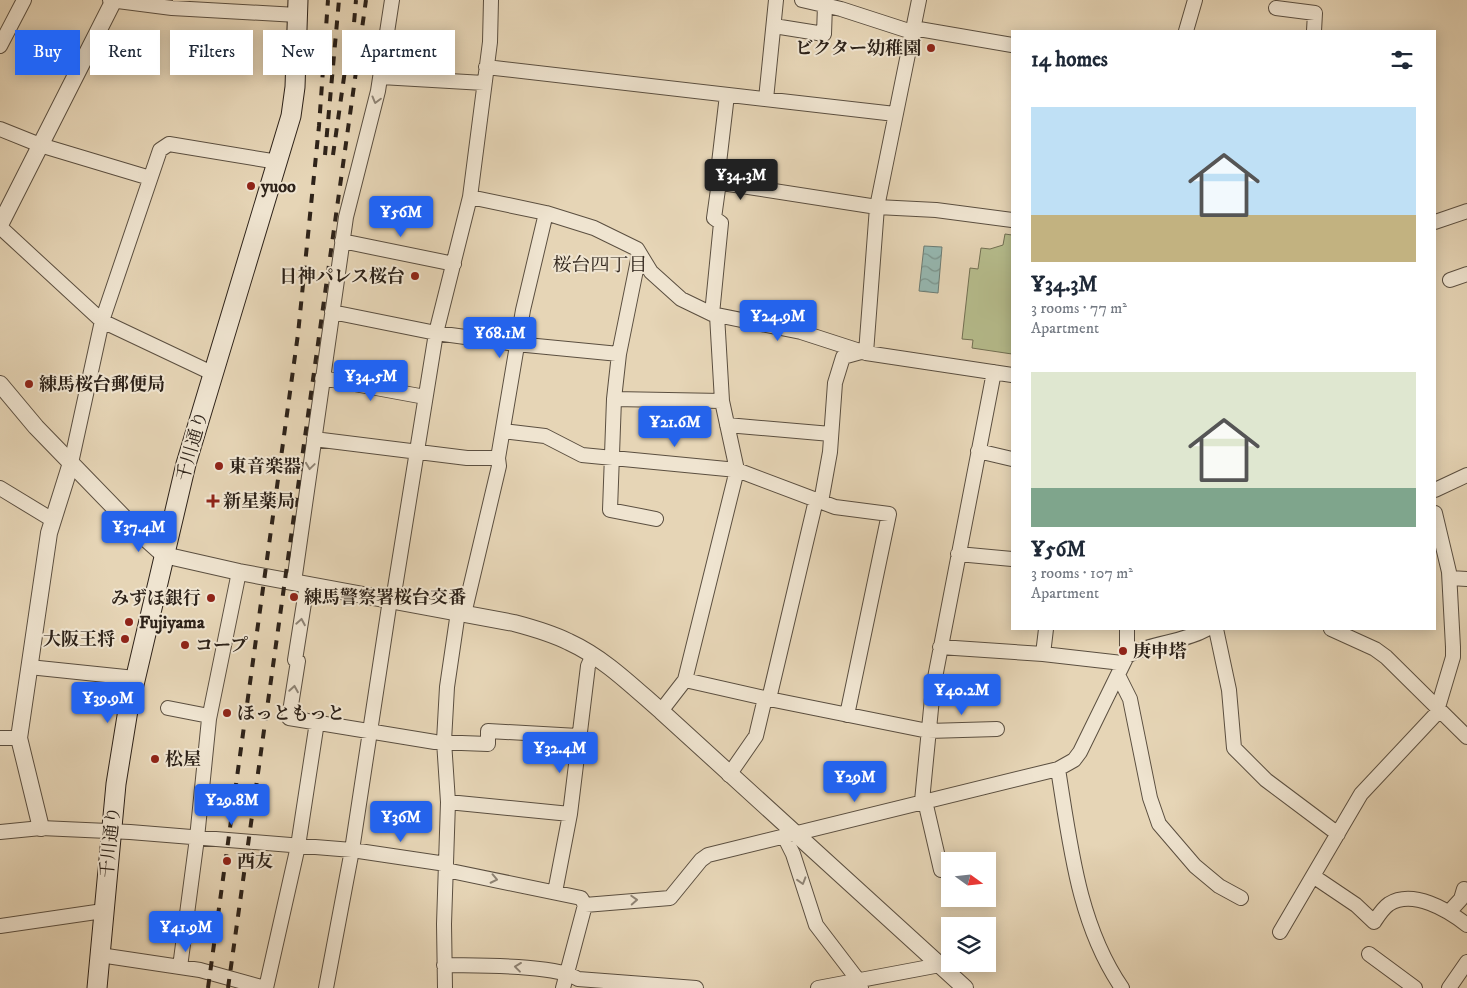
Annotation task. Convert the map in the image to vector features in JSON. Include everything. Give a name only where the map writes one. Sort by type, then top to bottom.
[{"type":"main road","name":"千川通り","points":[[97,988],[103,911],[120,754],[135,678],[184,472],[278,162],[292,106],[298,8]]},
{"type":"street","points":[[0,46],[24,0]]},
{"type":"street","points":[[214,374],[102,321],[0,226],[113,0],[172,8],[298,8]]},
{"type":"street","points":[[392,0],[381,77],[358,164],[342,241],[322,378],[314,439],[296,660],[289,718],[444,741],[488,744],[488,731],[578,736]]},
{"type":"street","points":[[326,988],[352,850],[391,600],[418,453],[436,333],[470,197],[490,42],[491,0]]},
{"type":"street","points":[[766,99],[776,0]]},
{"type":"street","points":[[802,0],[825,5],[841,5],[912,30],[1011,45]]},
{"type":"street","points":[[864,352],[877,207],[919,0]]},
{"type":"street","points":[[1186,30],[1195,0]]},
{"type":"street","points":[[774,26],[824,34],[825,5]]},
{"type":"street","points":[[1276,8],[1315,13],[1314,30]]},
{"type":"street","points":[[486,67],[895,114]]},
{"type":"street","points":[[381,77],[484,83]]},
{"type":"street","points":[[661,711],[686,680],[737,470],[722,401],[714,314],[721,223],[714,218],[727,95]]},
{"type":"street","points":[[0,129],[40,145],[150,178]]},
{"type":"street","points":[[41,828],[19,738],[52,519],[70,463],[102,321],[150,178],[160,150],[169,144],[278,162]]},
{"type":"street","points":[[719,182],[877,207],[936,210],[1011,220]]},
{"type":"street","points":[[470,197],[546,213],[594,228],[636,249],[650,272],[681,299],[714,314],[801,332],[864,352],[1011,375]]},
{"type":"street","points":[[1436,222],[1467,210]]},
{"type":"street","points":[[445,988],[448,802],[444,741],[447,688],[461,613],[499,466],[498,458],[516,344],[546,213]]},
{"type":"street","points":[[342,241],[454,264]]},
{"type":"street","points":[[639,255],[619,354],[614,398],[610,510],[656,519]]},
{"type":"street","points":[[1450,280],[1467,274]]},
{"type":"street","points":[[332,312],[436,333],[516,344],[619,354]]},
{"type":"street","points":[[729,775],[756,736],[767,698],[818,501],[832,434],[834,384],[841,362],[843,357],[864,352]]},
{"type":"street","points":[[941,870],[924,801],[928,731],[940,647],[994,372]]},
{"type":"street","points":[[322,378],[425,397]]},
{"type":"street","points":[[0,384],[36,427],[70,463],[164,555],[240,572],[514,623],[552,634],[593,655],[612,668],[661,711],[789,835],[965,988]]},
{"type":"street","points":[[614,398],[722,401]]},
{"type":"street","points":[[727,425],[832,434]]},
{"type":"street","points":[[503,431],[545,436],[582,455],[737,470],[835,507],[889,514],[847,715]]},
{"type":"street","points":[[314,439],[418,453],[468,458],[498,458]]},
{"type":"street","points":[[978,451],[1011,459]]},
{"type":"street","points":[[1436,490],[1467,475]]},
{"type":"street","points":[[0,488],[52,519]]},
{"type":"street","points":[[1280,932],[1361,794],[1438,709],[1453,657],[1450,578],[1436,517]]},
{"type":"street","points":[[958,554],[1011,559]]},
{"type":"street","points":[[180,967],[197,838],[209,716],[240,572]]},
{"type":"street","points":[[1450,578],[1467,579]]},
{"type":"street","points":[[1043,654],[1046,630]]},
{"type":"street","points":[[1126,630],[1122,665],[1150,798],[1159,824],[1195,866],[1219,886],[1241,898]]},
{"type":"street","points":[[585,905],[670,898],[700,860],[708,855],[1058,769],[1074,760],[1080,752],[1122,665],[1136,651],[1202,630]]},
{"type":"street","points":[[1216,630],[1229,690],[1234,748],[1266,780],[1338,834]]},
{"type":"street","points":[[1333,630],[1386,656],[1467,737]]},
{"type":"street","points":[[940,647],[1043,654],[1122,665]]},
{"type":"street","points":[[555,892],[570,814],[588,666],[593,655]]},
{"type":"street","points":[[29,667],[135,678]]},
{"type":"street","points":[[686,680],[928,731],[997,729]]},
{"type":"street","points":[[168,708],[209,716]]},
{"type":"street","points":[[100,955],[180,967],[266,988],[298,846],[317,722]]},
{"type":"street","points":[[0,738],[19,738]]},
{"type":"street","points":[[1058,769],[1075,875],[1106,965],[1122,988]]},
{"type":"street","points":[[448,802],[570,814]]},
{"type":"street","points":[[0,832],[41,828],[111,831],[352,850],[446,867],[581,898],[585,905],[563,988]]},
{"type":"street","points":[[789,835],[793,854],[816,925],[859,984]]},
{"type":"street","points":[[1313,876],[1356,906],[1374,922],[1390,904],[1414,898],[1450,911],[1467,925]]},
{"type":"street","points":[[1450,911],[1461,900],[1464,889]]},
{"type":"street","points":[[0,926],[103,911]]},
{"type":"street","points":[[1369,954],[1415,988]]},
{"type":"street","points":[[1449,988],[1467,962]]},
{"type":"street","points":[[444,965],[512,966],[566,974],[578,980],[696,988]]},
{"type":"street","points":[[818,988],[859,984],[940,965]]},
{"type":"green space","points":[[1005,234],[1011,235],[1011,354],[972,348],[973,340],[962,339],[970,268],[978,269],[981,248],[990,249],[1003,245]]},
{"type":"water","points":[[924,246],[942,247],[938,293],[919,291]]},
{"type":"railway","points":[[208,988],[298,334],[319,126],[328,0]]},
{"type":"railway","points":[[325,155],[339,0]]},
{"type":"railway","points":[[353,30],[356,0]]},
{"type":"railway","points":[[228,988],[366,0]]},
{"type":"railway","points":[[333,155],[344,75]]},
{"type":"place","name":"ビクター幼稚園","points":[[931,48]]},
{"type":"place","name":"yuoo","points":[[251,186]]},
{"type":"place","name":"日神パレス桜台","points":[[415,276]]},
{"type":"place","name":"練馬桜台郵便局","points":[[29,384]]},
{"type":"place","name":"東音楽器","points":[[219,466]]},
{"type":"place","name":"新星薬局","points":[[213,501]]},
{"type":"place","name":"練馬警察署桜台交番","points":[[294,597]]},
{"type":"place","name":"みずほ銀行","points":[[211,598]]},
{"type":"place","name":"Fujiyama","points":[[129,622]]},
{"type":"place","name":"大阪王将","points":[[125,639]]},
{"type":"place","name":"コープ","points":[[185,645]]},
{"type":"place","name":"庚申塔","points":[[1123,651]]},
{"type":"place","name":"ほっともっと","points":[[227,713]]},
{"type":"place","name":"松屋","points":[[155,759]]},
{"type":"place","name":"西友","points":[[227,861]]},
{"type":"district","name":"桜台四丁目","points":[[600,264]]}]
